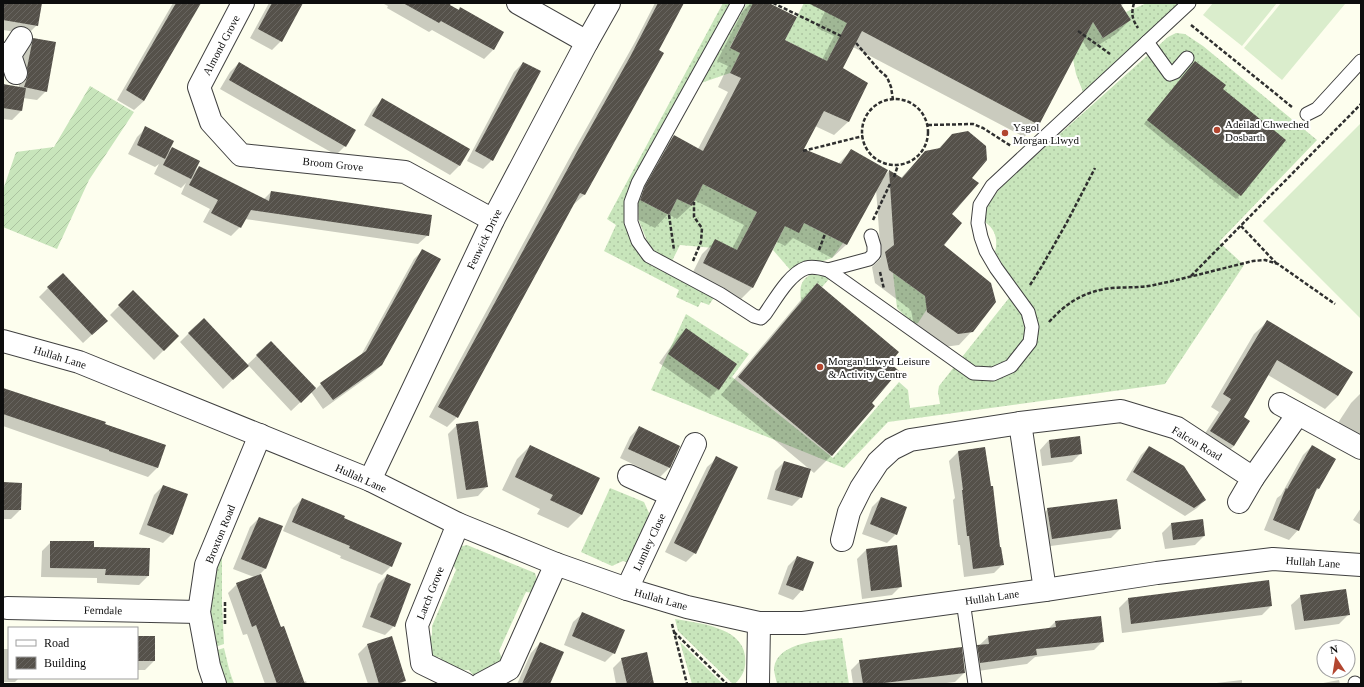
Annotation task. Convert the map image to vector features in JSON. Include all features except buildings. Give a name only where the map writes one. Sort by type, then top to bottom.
[{"type":"street","name":"Almond Grove","points":[[199,88],[243,3]]},
{"type":"street","points":[[518,3],[587,42]]},
{"type":"street","name":"Fenwick Drive","points":[[370,480],[493,220],[609,3]]},
{"type":"street","name":"Broom Grove","points":[[199,88],[211,122],[241,155],[405,172],[493,220]]},
{"type":"street","name":"Hullah Lane","points":[[3,341],[79,362],[370,480],[458,524],[556,564],[666,601],[759,623],[803,623],[1157,573],[1273,559],[1361,565]]},
{"type":"street","points":[[1240,502],[1289,409],[1361,448]]},
{"type":"street","name":"Falcon Road","points":[[842,540],[840,510],[861,488],[878,462],[892,449],[910,440],[1020,423],[1121,411],[1177,428],[1253,478]]},
{"type":"street","points":[[1020,423],[1045,590]]},
{"type":"street","name":"Broxton Road","points":[[215,684],[209,666],[199,612],[206,565],[260,435]]},
{"type":"street","name":"Lumley Close","points":[[627,589],[695,444]]},
{"type":"street","points":[[629,476],[671,495]]},
{"type":"street","name":"Larch Grove","points":[[458,524],[417,625],[422,663],[465,684]]},
{"type":"street","points":[[481,684],[509,669],[556,564]]},
{"type":"street","name":"Ferndale","points":[[7,608],[199,612]]},
{"type":"street","points":[[758,684],[759,623]]},
{"type":"lane","points":[[738,3],[638,183],[631,202],[631,222],[638,241],[649,256],[720,294],[754,316],[761,318],[791,278],[798,272],[807,268],[828,270],[974,373],[993,374],[1011,366],[1030,342],[1032,327],[1028,312],[986,251],[978,223],[980,205],[992,186],[1189,3]]},
{"type":"lane","points":[[1148,42],[1170,74],[1175,72],[1187,58]]},
{"type":"lane","points":[[1307,114],[1317,109],[1361,61]]},
{"type":"lane","points":[[828,270],[869,259],[874,254],[873,241]]},
{"type":"lane","points":[[963,601],[975,684]]},
{"type":"path","points":[[773,3],[840,36]]},
{"type":"path","points":[[1134,3],[1132,13],[1133,20],[1148,42]]},
{"type":"path","points":[[1177,14],[1297,111],[1307,114]]},
{"type":"path","points":[[1078,31],[1123,64]]},
{"type":"path","points":[[856,43],[887,77],[891,87],[893,100]]},
{"type":"path","points":[[898,99],[917,107],[924,115],[928,125],[928,137],[925,147],[918,156],[909,162],[898,165],[887,164],[876,159],[868,152],[862,131],[864,121],[870,111],[877,104],[887,100],[893,100],[898,99]]},
{"type":"path","points":[[1191,276],[1361,104]]},
{"type":"path","points":[[928,125],[973,124],[983,128],[1025,155]]},
{"type":"path","points":[[803,151],[863,136]]},
{"type":"path","points":[[894,177],[898,165]]},
{"type":"path","points":[[1017,298],[1031,283],[1042,266],[1095,168]]},
{"type":"path","points":[[886,294],[870,227],[890,184]]},
{"type":"path","points":[[682,274],[701,242],[702,228],[694,217],[694,202]]},
{"type":"path","points":[[669,215],[682,274]]},
{"type":"path","points":[[1241,226],[1278,264],[1336,304]]},
{"type":"path","points":[[1030,342],[1068,303],[1096,290],[1141,287],[1253,261],[1265,260],[1278,264]]},
{"type":"path","points":[[666,601],[687,684]]},
{"type":"path","points":[[225,602],[226,631]]},
{"type":"path","points":[[674,632],[727,684]]},
{"type":"green space","points":[[723,3],[732,3],[629,193],[631,239],[641,256],[652,266],[715,296],[709,305],[701,302],[698,307],[676,297],[679,290],[604,251],[616,225],[607,219]]},
{"type":"green space","points":[[747,3],[753,3],[730,47],[740,53],[730,73],[701,83]]},
{"type":"green space","points":[[804,3],[835,3],[847,23],[827,61],[785,40]]},
{"type":"green space","points":[[1147,3],[1186,3],[1087,94],[1083,92],[1076,74],[1073,59],[1093,22],[1103,38],[1131,20],[1126,12]]},
{"type":"green space","points":[[1213,3],[1277,3],[1242,46],[1203,15]]},
{"type":"green space","points":[[1281,3],[1345,4],[1282,80],[1244,48]]},
{"type":"green space","points":[[1176,33],[1185,34],[1203,46],[1317,140],[1219,242],[1244,265],[1165,384],[888,422],[844,468],[651,390],[686,314],[749,354],[732,377],[833,458],[899,382],[908,390],[910,408],[940,404],[938,392],[939,386],[1017,288],[995,252],[996,239],[994,232],[985,222],[987,207],[990,202],[1003,185],[1168,37]]},
{"type":"green space","points":[[90,86],[134,112],[89,180],[57,249],[3,227],[3,190],[16,152],[54,147]]},
{"type":"green space","points":[[1361,123],[1361,319],[1263,221]]},
{"type":"green space","points":[[703,184],[757,212],[737,250],[680,245],[672,261],[657,254],[648,243],[639,221],[638,199],[669,215],[677,199],[692,206]]},
{"type":"green space","points":[[804,223],[843,243],[832,258],[792,272],[773,250],[785,226]]},
{"type":"green space","points":[[813,273],[820,274],[829,279],[822,287],[817,283],[801,302],[801,285],[808,276]]},
{"type":"green space","points":[[893,273],[925,296],[927,309],[918,323],[912,325],[897,308]]},
{"type":"green space","points":[[610,488],[644,502],[649,513],[649,520],[629,563],[623,561],[612,566],[581,552]]},
{"type":"green space","points":[[467,545],[535,573],[537,580],[534,593],[526,592],[499,651],[503,661],[475,677],[469,670],[461,670],[452,667],[439,657],[431,659],[425,643],[432,635],[432,626],[456,570],[451,560],[458,547]]},
{"type":"green space","points":[[222,555],[224,644],[212,648],[206,621],[212,569]]},
{"type":"green space","points":[[675,619],[718,628],[736,639],[742,646],[745,656],[745,668],[735,684],[733,684],[678,631]]},
{"type":"green space","points":[[842,638],[849,684],[777,684],[774,668],[777,659],[783,652],[802,644]]},
{"type":"green space","points":[[680,642],[723,684],[692,684]]},
{"type":"green space","points":[[224,648],[234,684],[223,684],[214,651]]},
{"type":"place","name":"Adeilad Chweched Dosbarth","points":[[1217,130]]},
{"type":"place","name":"Ysgol Morgan Llwyd","points":[[1005,133]]},
{"type":"place","name":"Morgan Llwyd Leisure & Activity Centre","points":[[820,367]]}]
